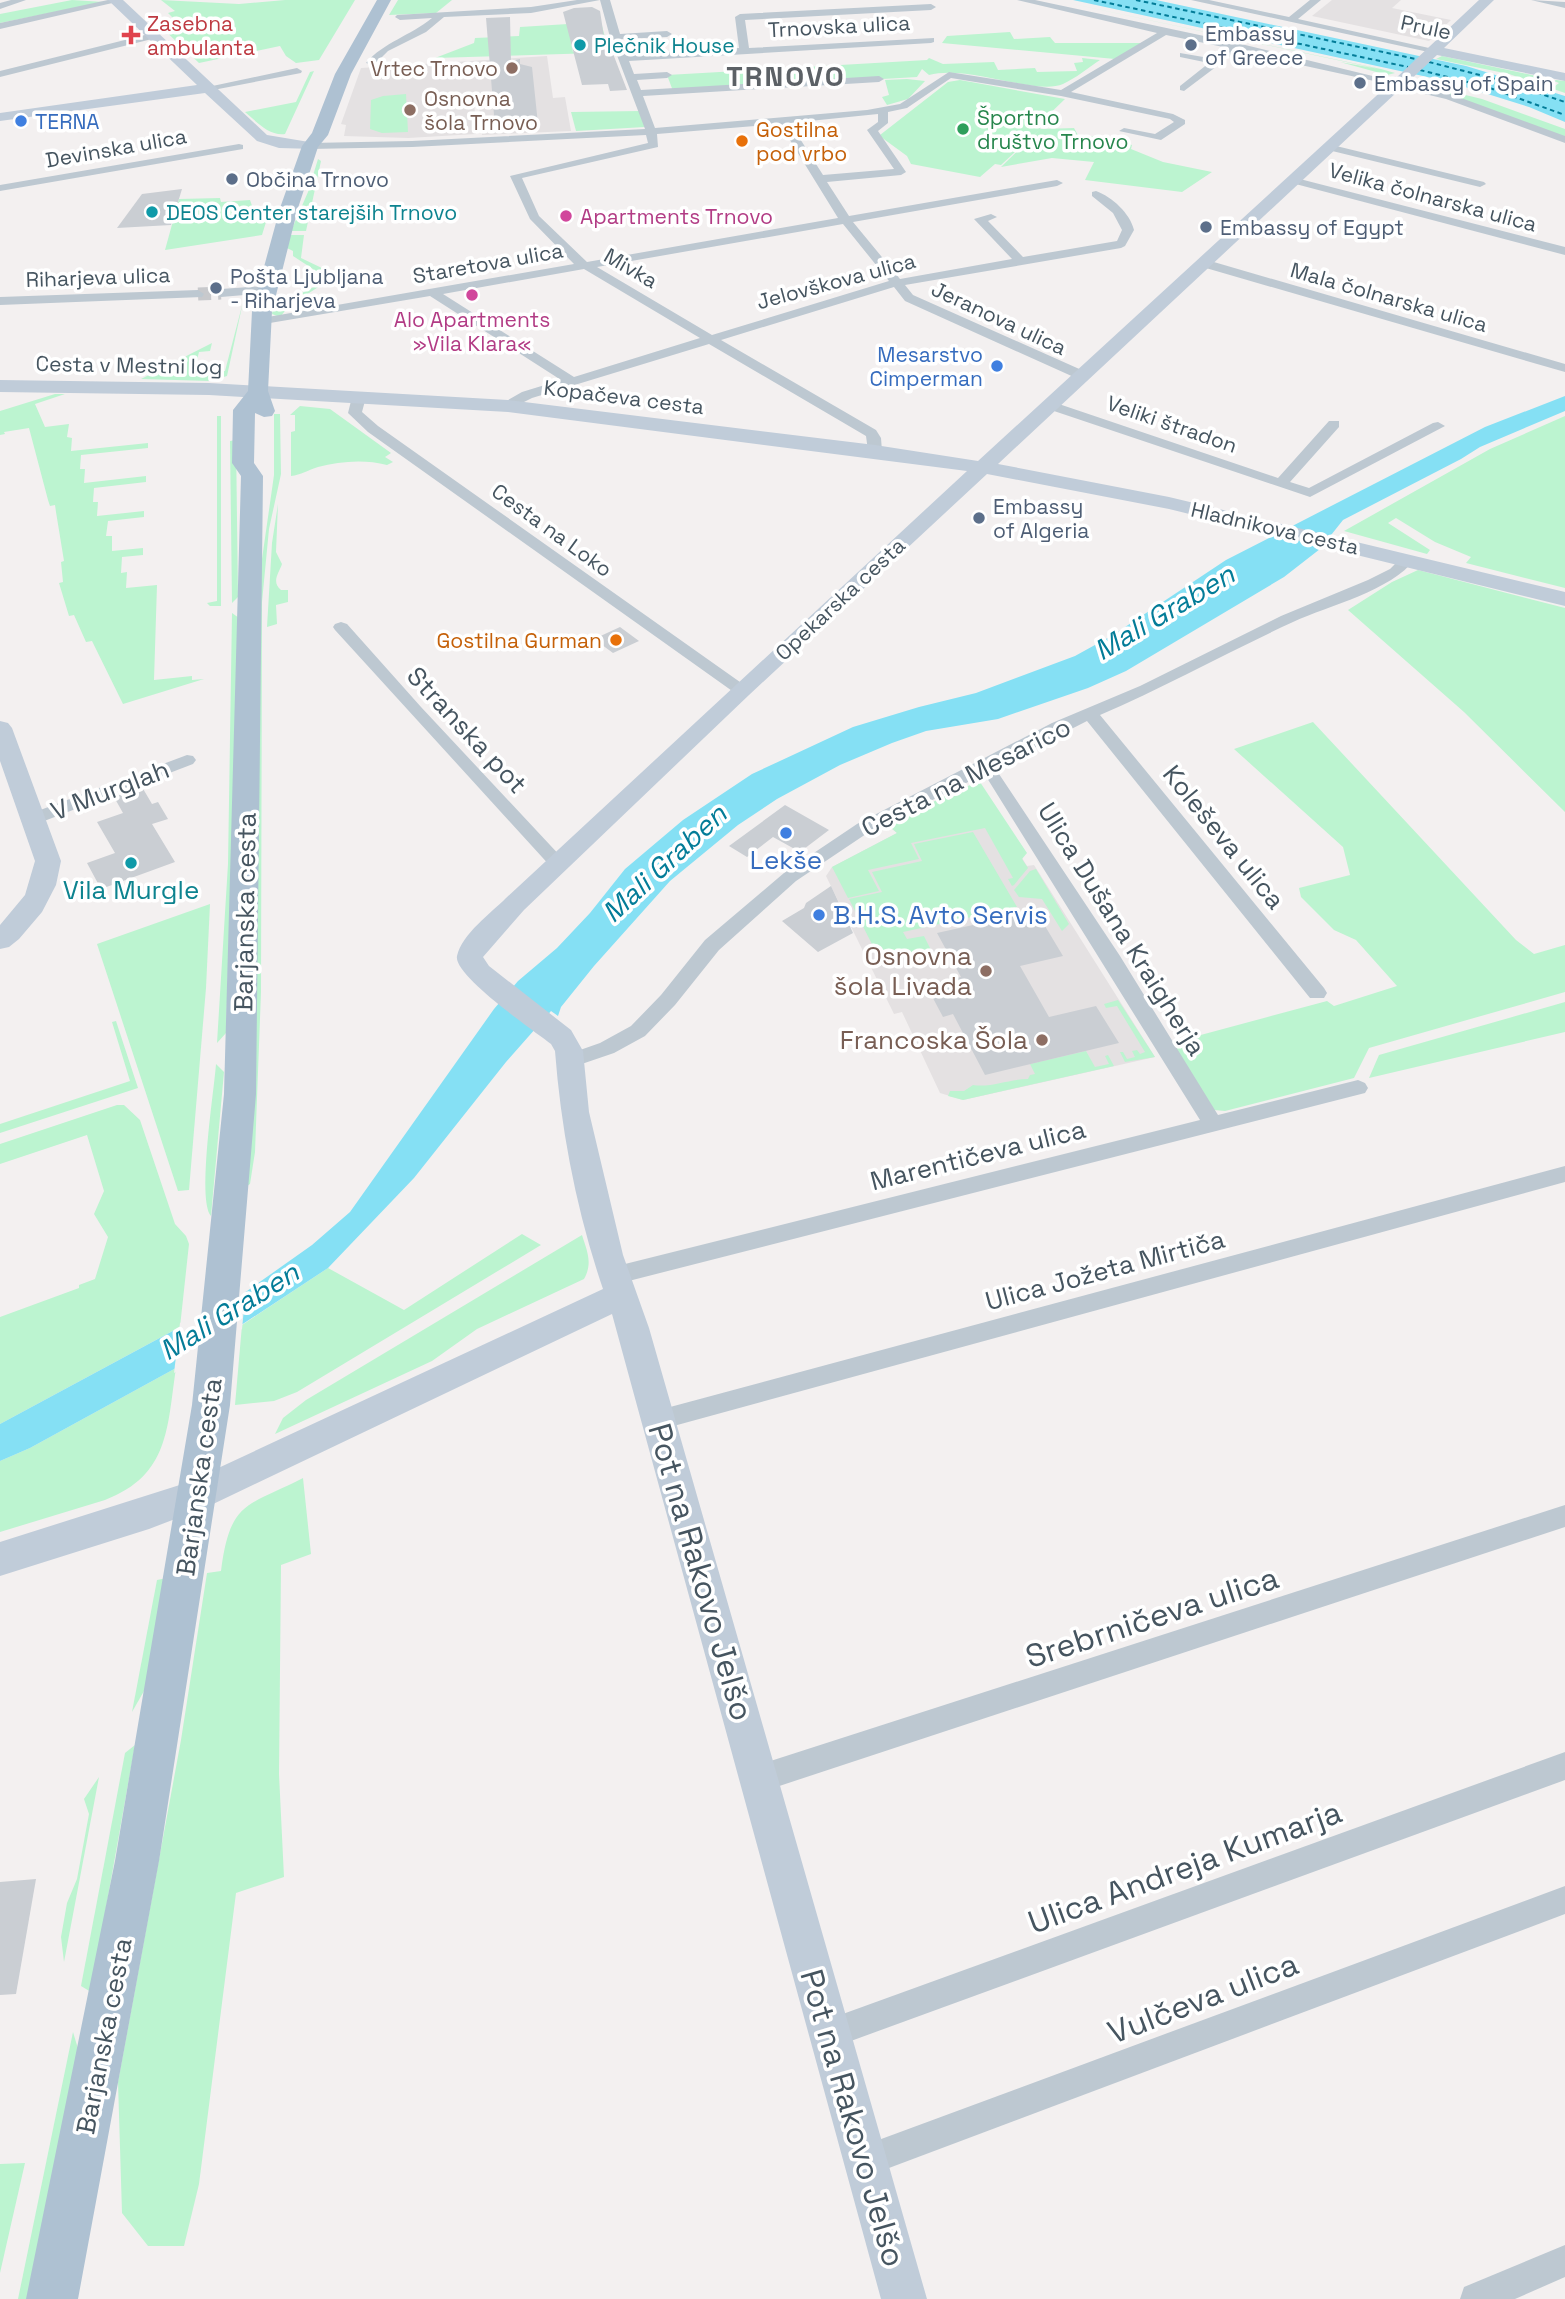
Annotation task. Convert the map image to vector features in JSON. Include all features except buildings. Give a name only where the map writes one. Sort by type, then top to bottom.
[{"type":"main road","name":"Barjanska cesta","points":[[310,146],[303,135],[319,92],[335,57],[369,0]]},
{"type":"main road","name":"Barjanska cesta","points":[[52,2299],[137,1861],[211,1405],[240,1094],[244,997],[252,476],[263,462],[264,410],[258,391],[265,290],[310,146],[320,135],[347,66],[384,0]]},
{"type":"street","points":[[0,6],[21,0]]},
{"type":"street","points":[[400,17],[531,10],[595,0]]},
{"type":"street","points":[[605,0],[615,37],[652,132]]},
{"type":"street","points":[[1022,0],[1404,84],[1565,140]]},
{"type":"street","name":"Prule","points":[[1196,0],[1430,52],[1565,77]]},
{"type":"street","points":[[1291,20],[1316,0]]},
{"type":"street","name":"Opekarska cesta","points":[[570,1060],[561,1037],[471,965],[470,957],[476,945],[741,690],[1328,147],[1404,84],[1430,52],[1487,0]]},
{"type":"street","points":[[1536,0],[1565,5]]},
{"type":"street","points":[[0,26],[116,1],[266,140],[310,146],[412,144],[652,132],[883,111],[904,106],[949,75],[1063,93],[1172,117],[1181,122],[1157,138],[1124,131]]},
{"type":"street","points":[[744,50],[740,17],[931,7]]},
{"type":"street","points":[[372,63],[385,49],[424,30],[441,15]]},
{"type":"street","points":[[1063,93],[1166,31]]},
{"type":"street","points":[[615,37],[667,34]]},
{"type":"street","points":[[0,74],[153,36]]},
{"type":"street","name":"Trnovska ulica","points":[[623,58],[931,40]]},
{"type":"street","points":[[1184,88],[1237,46]]},
{"type":"street","points":[[1183,55],[1216,62]]},
{"type":"street","points":[[0,117],[208,88],[297,71]]},
{"type":"street","points":[[631,77],[667,75]]},
{"type":"street","points":[[638,93],[879,79]]},
{"type":"street","points":[[820,179],[901,172],[872,130],[883,122],[883,111]]},
{"type":"street","name":"Jeranova ulica","points":[[783,120],[845,219],[909,298],[1081,375]]},
{"type":"street","name":"Mivka","points":[[652,132],[654,145],[516,176],[534,217],[585,265],[871,433],[875,452]]},
{"type":"street","name":"Devinska ulica","points":[[0,188],[239,147]]},
{"type":"street","points":[[1328,147],[1480,184]]},
{"type":"street","name":"Velika čolnarska ulica","points":[[1292,180],[1565,251]]},
{"type":"street","name":"Staretova ulica","points":[[262,322],[1057,183]]},
{"type":"street","name":"Jelovškova ulica","points":[[508,406],[527,395],[895,284],[1121,244],[1128,230],[1126,222],[1096,194]]},
{"type":"street","points":[[991,217],[980,219],[1020,261]]},
{"type":"street","name":"Mala čolnarska ulica","points":[[1203,263],[1565,368]]},
{"type":"street","points":[[221,293],[265,290]]},
{"type":"street","points":[[432,292],[573,382]]},
{"type":"street","name":"Riharjeva ulica","points":[[0,301],[198,294]]},
{"type":"street","name":"Cesta v Mestni log","points":[[0,386],[134,386],[258,391]]},
{"type":"street","name":"Kopačeva cesta","points":[[258,391],[508,406],[983,467]]},
{"type":"street","name":"Cesta na Loko","points":[[359,397],[355,413],[373,429],[741,690]]},
{"type":"street","name":"Veliki štradon","points":[[1049,405],[1310,493],[1438,426]]},
{"type":"street","points":[[1281,483],[1334,424]]},
{"type":"street","name":"Hladnikova cesta","points":[[983,467],[1084,485],[1279,528],[1565,599]]},
{"type":"street","name":"Cesta na Mesarico","points":[[570,1060],[607,1048],[638,1031],[668,1000],[712,945],[782,884],[820,855],[863,828],[1058,727],[1287,619],[1373,583],[1395,572],[1408,559]]},
{"type":"street","name":"Stranska pot","points":[[341,627],[415,711],[558,864]]},
{"type":"street","name":"Koleševa ulica","points":[[1090,714],[1317,993]]},
{"type":"street","name":"V Murglah","points":[[0,727],[45,848],[47,875],[32,907],[19,924],[0,940]]},
{"type":"street","name":"V Murglah","points":[[33,820],[187,760]]},
{"type":"street","name":"Ulica Dušana Kraigherja","points":[[982,767],[993,774],[1213,1124]]},
{"type":"street","name":"Pot na Rakovo Jelšo","points":[[570,1060],[573,1107],[581,1148],[616,1286],[633,1328],[904,2299]]},
{"type":"street","name":"Marentičeva ulica","points":[[616,1286],[1213,1124],[1357,1088]]},
{"type":"street","name":"Ulica Jožeta Mirtiča","points":[[659,1420],[1565,1174]]},
{"type":"street","points":[[0,1559],[149,1513],[197,1494],[616,1286]]},
{"type":"street","name":"Srebrničeva ulica","points":[[758,1779],[1565,1516]]},
{"type":"street","name":"Ulica Andreja Kumarja","points":[[830,2034],[1565,1766]]},
{"type":"street","name":"Vulčeva ulica","points":[[865,2161],[1565,1900]]},
{"type":"street","points":[[1476,2299],[1565,2261]]},
{"type":"shaded area","points":[[1332,0],[1401,0],[1392,8],[1451,20],[1429,41],[1312,16]]},
{"type":"shaded area","name":"Osnovna šola Trnovo","points":[[547,56],[553,98],[565,97],[571,131],[482,135],[478,95],[474,96],[476,134],[408,138],[344,136],[346,125],[341,124],[361,68]]},
{"type":"shaded area","name":"Osnovna šola Livada","points":[[979,789],[1027,866],[1034,865],[1155,1057],[963,1100],[940,1093],[902,1012],[894,1014],[826,876],[832,867],[897,833],[890,827],[904,818]]},
{"type":"green space","points":[[72,0],[104,2],[0,23],[0,14]]},
{"type":"green space","points":[[161,0],[239,4],[285,0],[355,0],[319,60],[296,63],[286,56],[280,46],[199,63],[159,25],[176,21],[168,13],[175,11]]},
{"type":"green space","points":[[398,0],[452,0],[436,13],[389,15]]},
{"type":"green space","points":[[1054,0],[1381,69],[1395,73],[1387,75],[1340,62],[1379,69]]},
{"type":"green space","points":[[568,24],[602,26],[605,37],[578,39],[571,43],[573,52],[595,50],[595,53],[435,58],[474,43],[475,38],[519,36],[520,27]]},
{"type":"green space","points":[[1010,32],[1014,39],[1050,37],[1055,43],[1145,43],[1115,59],[942,43],[947,36]]},
{"type":"green space","points":[[1442,56],[1551,79],[1540,82],[1555,86],[1559,83],[1554,81],[1556,80],[1565,81],[1565,93],[1509,74],[1436,59]]},
{"type":"green space","points":[[929,58],[943,64],[994,62],[998,70],[1035,68],[1037,72],[1077,71],[1074,63],[1083,62],[1082,58],[1100,60],[1068,82],[1051,87],[963,73],[929,75],[922,69],[917,77],[673,91],[667,75],[927,60]]},
{"type":"green space","points":[[314,71],[285,134],[268,131],[245,112],[296,102],[310,72]]},
{"type":"green space","points":[[885,80],[925,81],[908,99],[887,105],[882,97],[889,95]]},
{"type":"green space","name":"Športno društvo Trnovo","points":[[960,80],[1065,99],[1037,126],[1041,129],[1074,128],[1079,137],[1104,136],[1132,145],[1131,149],[1163,162],[1212,172],[1182,192],[1085,180],[1094,162],[1052,158],[1001,167],[1040,129],[1001,165],[995,164],[980,177],[911,164],[907,156],[881,137],[880,135],[948,82]]},
{"type":"green space","points":[[1420,84],[1482,99],[1565,129],[1565,137]]},
{"type":"green space","points":[[406,94],[408,132],[382,133],[370,129],[371,100]]},
{"type":"green space","points":[[640,111],[645,127],[576,131],[571,112]]},
{"type":"green space","points":[[318,159],[321,161],[306,231],[291,231],[308,192]]},
{"type":"green space","points":[[220,198],[221,202],[250,200],[258,223],[266,222],[262,235],[165,250],[179,199]]},
{"type":"green space","points":[[290,235],[304,235],[301,258],[326,270],[326,282],[289,306],[280,317],[272,314],[273,307],[316,286],[324,274],[312,274],[313,269],[293,256],[293,251],[287,248]]},
{"type":"green space","points":[[243,302],[227,376],[210,381],[141,379],[212,343],[210,351],[199,352],[194,372],[225,371]]},
{"type":"green space","points":[[55,394],[65,394],[35,404],[45,427],[69,424],[67,437],[72,438],[71,451],[148,443],[148,448],[81,455],[80,469],[85,469],[84,483],[146,476],[146,482],[94,488],[93,502],[98,502],[97,516],[144,511],[144,517],[108,521],[106,536],[112,536],[112,551],[143,548],[143,555],[122,557],[121,573],[127,572],[126,588],[157,585],[154,680],[192,676],[192,680],[204,679],[123,704],[92,641],[86,642],[74,615],[69,616],[59,583],[63,582],[61,562],[64,561],[55,505],[50,506],[29,428],[0,435],[0,411]]},
{"type":"green space","points":[[300,406],[330,409],[391,453],[385,457],[393,462],[387,465],[361,461],[335,463],[291,476],[291,432],[295,431],[295,415],[290,415]]},
{"type":"green space","points":[[274,414],[280,414],[281,474],[269,529],[262,602],[261,992],[255,1152],[250,1184],[247,1186],[260,573],[274,475]]},
{"type":"green space","points":[[217,416],[221,416],[221,606],[210,606],[207,603],[217,601]]},
{"type":"green space","points":[[1565,416],[1565,588],[1466,563],[1471,557],[1435,542],[1396,518],[1388,523],[1430,550],[1427,554],[1344,531],[1490,449]]},
{"type":"green space","points":[[236,440],[238,597],[232,603],[230,441]]},
{"type":"green space","points":[[278,504],[276,552],[282,564],[276,581],[281,590],[288,590],[288,602],[276,605],[277,624],[267,627],[272,543]]},
{"type":"green space","points":[[1418,570],[1565,608],[1565,812],[1464,712],[1348,610],[1392,582]]},
{"type":"green space","points":[[232,613],[239,618],[226,1033],[217,1043],[228,864]]},
{"type":"green space","points":[[1313,722],[1516,940],[1534,954],[1565,945],[1565,992],[1369,1048],[1354,1078],[1225,1111],[1214,1110],[1171,1043],[1327,1001],[1334,1006],[1397,986],[1356,940],[1334,930],[1301,897],[1299,888],[1350,875],[1343,847],[1234,749]]},
{"type":"green space","points":[[980,782],[1027,853],[1022,859],[1028,868],[1014,885],[1012,886],[1008,879],[1013,878],[985,828],[911,843],[919,859],[868,870],[879,891],[848,898],[832,867],[897,833],[890,827],[923,808],[957,790]]},
{"type":"green space","points":[[973,832],[1017,907],[903,932],[907,939],[924,936],[931,950],[893,958],[877,954],[849,899],[882,892],[872,872],[922,861],[914,844]]},
{"type":"green space","points":[[1036,869],[1069,924],[1062,931],[1042,899],[1019,897],[1014,890],[1030,871]]},
{"type":"green space","points":[[210,904],[206,988],[189,1190],[178,1191],[97,944]]},
{"type":"green space","points":[[1118,1000],[1155,1057],[1125,1062],[1120,1052],[1123,1052],[1127,1059],[1135,1057],[1132,1051],[1137,1050],[1140,1054],[1145,1052],[1117,1006],[1106,1008],[1104,1004]]},
{"type":"green space","points":[[1565,1002],[1565,1032],[1369,1078],[1379,1055]]},
{"type":"green space","points":[[116,1021],[138,1088],[0,1133],[0,1124],[130,1081],[112,1022]]},
{"type":"green space","points":[[1086,1051],[1095,1067],[1109,1064],[1105,1056],[1108,1055],[1114,1066],[963,1100],[948,1096],[950,1091],[964,1091],[973,1085],[1028,1079],[1035,1074],[1030,1064]]},
{"type":"green space","points":[[216,1064],[224,1072],[211,1216],[207,1205],[206,1167]]},
{"type":"green space","points":[[117,1105],[124,1105],[140,1120],[175,1224],[186,1236],[189,1244],[180,1327],[0,1424],[0,1317],[79,1288],[79,1285],[95,1279],[108,1237],[94,1214],[104,1191],[87,1135],[0,1164],[0,1144]]},
{"type":"green space","points":[[522,1234],[541,1245],[297,1392],[274,1401],[235,1405],[242,1325],[328,1268],[404,1310]]},
{"type":"green space","points":[[582,1235],[589,1262],[584,1279],[477,1329],[432,1361],[275,1434],[283,1418],[306,1400]]},
{"type":"green space","points":[[176,1368],[162,1447],[154,1463],[142,1477],[126,1490],[105,1500],[0,1532],[0,1461],[30,1448]]},
{"type":"green space","points":[[303,1478],[311,1554],[281,1565],[279,1774],[284,1877],[236,1893],[199,2184],[184,2246],[148,2246],[122,2213],[118,2082],[181,1740],[207,1573],[221,1571],[230,1531],[244,1509]]},
{"type":"green space","points":[[167,1578],[148,1684],[132,1712],[157,1580]]},
{"type":"green space","points":[[135,1745],[91,1992],[81,1986],[125,1753]]},
{"type":"green space","points":[[99,1777],[64,1962],[61,1937],[67,1903],[77,1879],[89,1814],[84,1799]]},
{"type":"green space","points":[[73,2032],[79,2052],[33,2299],[18,2299]]},
{"type":"green space","points":[[25,2163],[0,2273],[0,2164]]},
{"type":"water","points":[[1073,0],[1156,0],[1466,66],[1565,96],[1565,122],[1529,107],[1446,81]]},
{"type":"water","name":"Mali Graben","points":[[1565,396],[1565,411],[1480,447],[1343,520],[1320,549],[1284,577],[1126,671],[1088,688],[998,719],[926,731],[892,743],[840,765],[777,799],[738,825],[670,881],[594,966],[561,1007],[558,1016],[551,1011],[506,1062],[414,1178],[328,1268],[176,1368],[30,1448],[0,1461],[0,1424],[247,1291],[312,1245],[350,1212],[494,1009],[518,981],[557,948],[590,913],[625,869],[683,820],[752,774],[853,727],[976,693],[1075,656],[1113,635],[1226,560],[1485,427]]},
{"type":"pier","points":[[246,1287],[242,1329],[174,1373],[180,1323]]},
{"type":"ferry route","points":[[1094,0],[1408,67]]},
{"type":"ferry route","points":[[1136,0],[1416,59]]},
{"type":"ferry route","points":[[1429,62],[1499,80],[1565,102]]},
{"type":"ferry route","points":[[1420,70],[1487,87],[1565,115]]},
{"type":"tunnel","points":[[198,294],[221,293]]},
{"type":"place","name":"Zasebna ambulanta","points":[[131,35]]},
{"type":"place","name":"Plečnik House","points":[[580,45]]},
{"type":"place","name":"Embassy of Greece","points":[[1191,45]]},
{"type":"place","name":"Vrtec Trnovo","points":[[512,68]]},
{"type":"place","name":"Embassy of Spain","points":[[1360,83]]},
{"type":"place","name":"Osnovna šola Trnovo","points":[[410,110]]},
{"type":"place","name":"TERNA","points":[[21,121]]},
{"type":"place","name":"Športno društvo Trnovo","points":[[963,129]]},
{"type":"place","name":"Gostilna pod vrbo","points":[[742,141]]},
{"type":"place","name":"Občina Trnovo","points":[[232,179]]},
{"type":"place","name":"DEOS Center starejših Trnovo","points":[[152,212]]},
{"type":"place","name":"Apartments Trnovo","points":[[566,216]]},
{"type":"place","name":"Embassy of Egypt","points":[[1206,227]]},
{"type":"place","name":"Pošta Ljubljana - Riharjeva","points":[[216,288]]},
{"type":"place","name":"Alo Apartments »Vila Klara«","points":[[472,295]]},
{"type":"place","name":"Mesarstvo Cimperman","points":[[997,366]]},
{"type":"place","name":"Embassy of Algeria","points":[[979,518]]},
{"type":"place","name":"Gostilna Gurman","points":[[616,640]]},
{"type":"place","name":"Lekše","points":[[786,833]]},
{"type":"place","name":"Vila Murgle","points":[[131,863]]},
{"type":"place","name":"B.H.S. Avto Servis","points":[[819,915]]},
{"type":"place","name":"Osnovna šola Livada","points":[[986,971]]},
{"type":"place","name":"Francoska Šola","points":[[1042,1040]]},
{"type":"district","name":"TRNOVO","points":[[786,76]]}]
